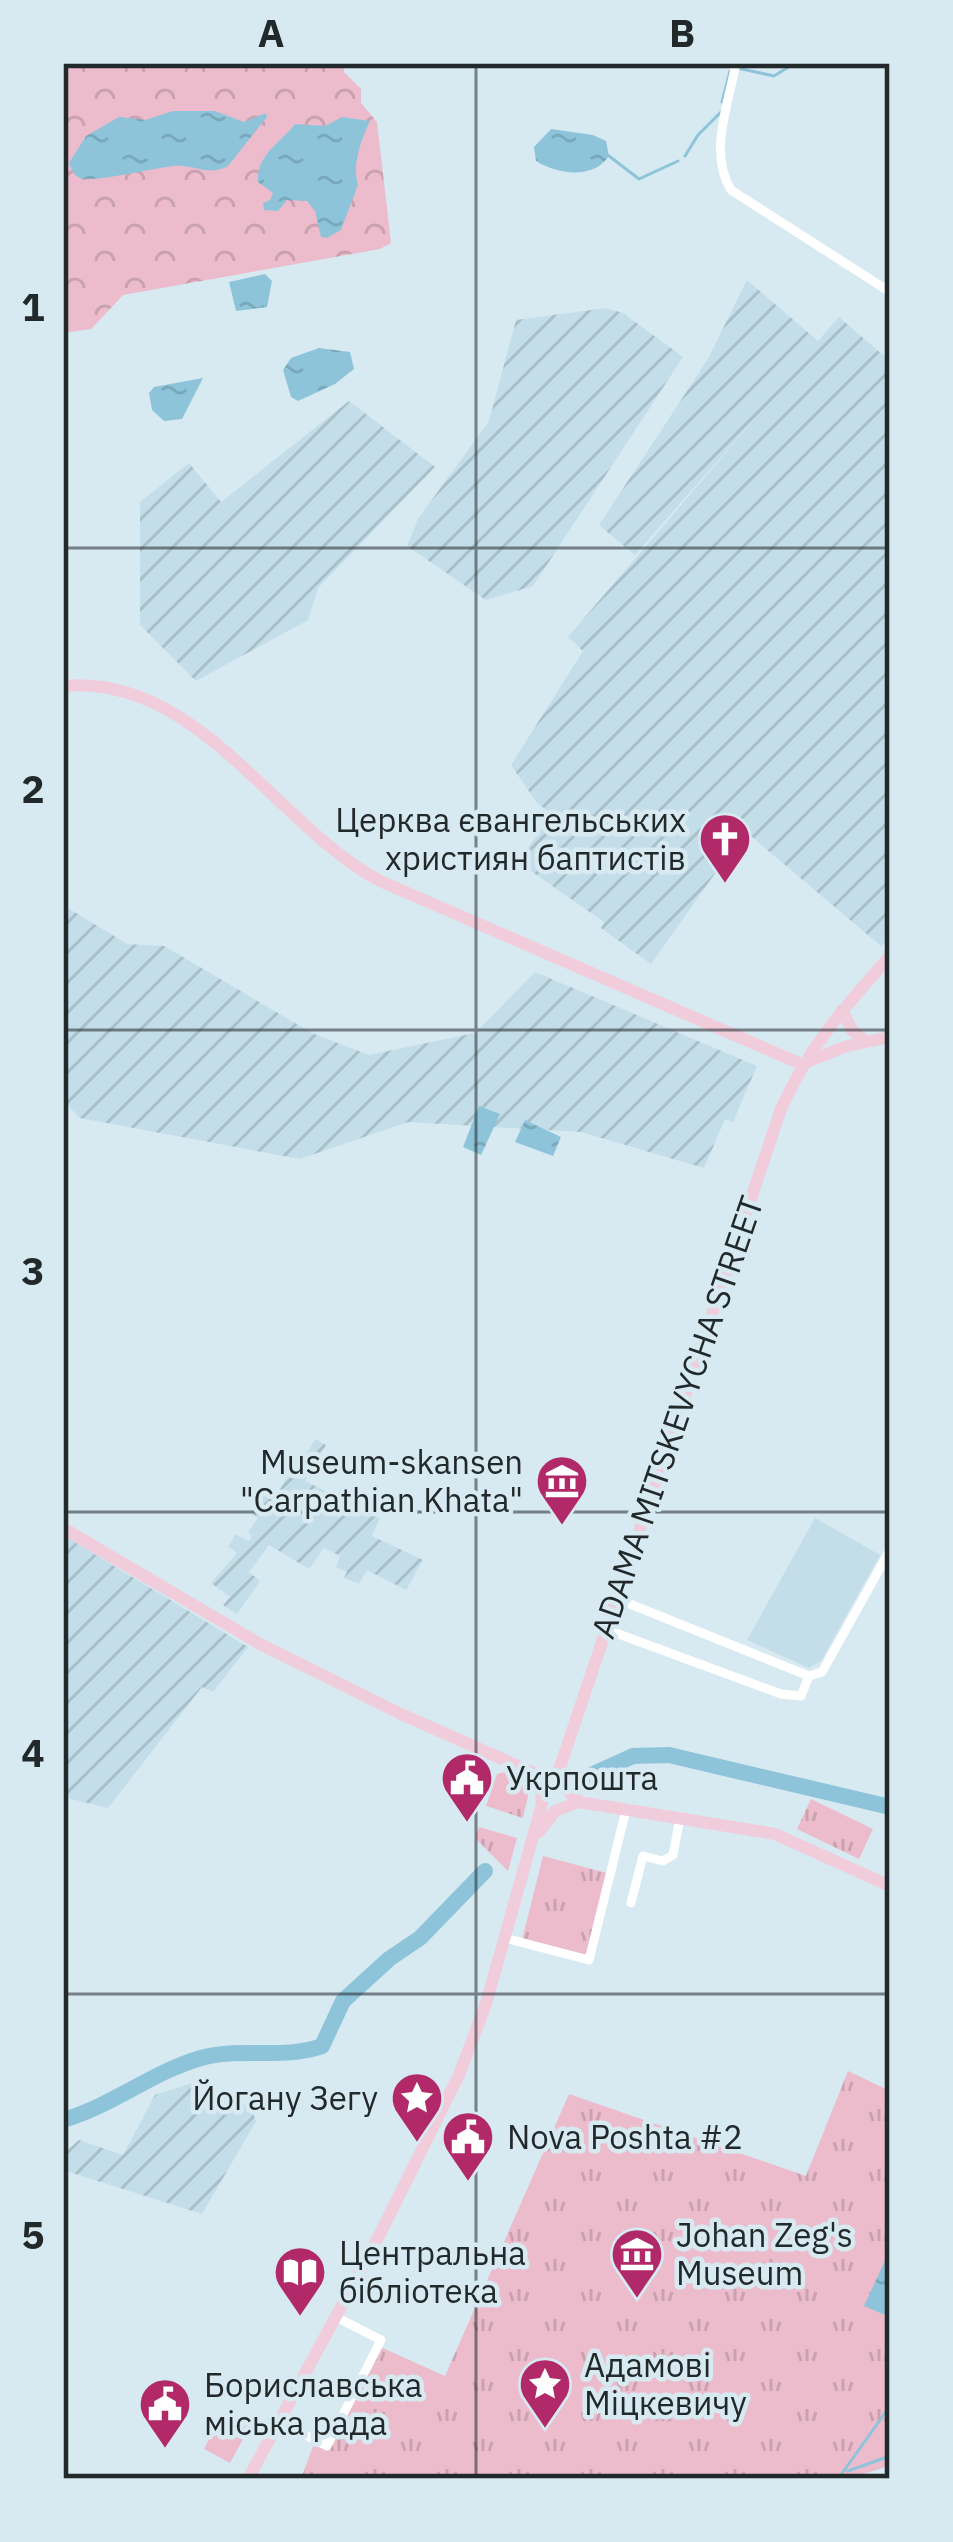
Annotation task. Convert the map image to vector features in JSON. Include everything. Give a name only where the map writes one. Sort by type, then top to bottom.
[{"type":"main road","points":[[63,686],[106,687],[165,706],[193,725],[355,867],[801,1064],[890,1037]]},
{"type":"main road","name":"ADAMA MITSKEVYCHA STREET","points":[[248,2479],[459,2075],[480,2022],[530,1849],[764,1158],[801,1064],[890,956]]},
{"type":"main road","points":[[842,1010],[852,1030],[865,1041]]},
{"type":"main road","points":[[63,1528],[260,1643],[532,1773],[579,1802],[789,1838],[890,1886]]},
{"type":"main road","points":[[553,1786],[552,1810],[579,1802]]},
{"type":"main road","points":[[530,1849],[542,1826],[560,1808]]},
{"type":"street","points":[[735,67],[721,154],[731,190],[890,292]]},
{"type":"street","points":[[615,1598],[808,1676],[822,1672],[890,1550]]},
{"type":"street","points":[[605,1629],[781,1694],[801,1696],[808,1676]]},
{"type":"street","points":[[505,1938],[589,1960],[626,1810]]},
{"type":"street","points":[[632,1903],[643,1856],[663,1861],[673,1855],[680,1818]]},
{"type":"street","points":[[280,2422],[327,2446],[381,2340],[336,2317]]},
{"type":"shaded area","points":[[747,280],[818,341],[839,317],[890,361],[890,937],[881,946],[745,831],[651,964],[601,928],[604,922],[518,862],[552,814],[537,803],[511,765],[583,651],[568,637],[759,414],[635,555],[599,525],[708,359]]},
{"type":"shaded area","points":[[606,308],[623,313],[683,357],[533,586],[486,600],[407,546],[418,519],[489,421],[516,320]]},
{"type":"shaded area","points":[[349,401],[435,467],[318,588],[308,620],[196,681],[140,625],[140,502],[189,463],[221,502]]},
{"type":"shaded area","points":[[63,905],[127,944],[164,946],[312,1033],[369,1055],[475,1033],[535,972],[757,1066],[733,1122],[725,1119],[704,1168],[581,1132],[408,1122],[300,1159],[80,1118],[63,1101]]},
{"type":"shaded area","points":[[315,1439],[326,1445],[305,1481],[380,1518],[372,1536],[423,1560],[406,1590],[367,1570],[359,1584],[344,1578],[347,1572],[336,1567],[340,1556],[324,1548],[309,1569],[269,1545],[249,1572],[260,1581],[237,1614],[223,1605],[230,1597],[211,1583],[237,1553],[228,1546],[236,1535],[249,1541],[252,1536],[248,1532],[258,1518],[251,1513],[263,1495],[274,1501]]},
{"type":"shaded area","points":[[815,1518],[880,1555],[821,1661],[809,1668],[747,1640]]},
{"type":"shaded area","points":[[63,1535],[248,1647],[213,1692],[202,1687],[108,1808],[63,1797]]},
{"type":"shaded area","points":[[201,2080],[251,2108],[256,2121],[202,2214],[63,2170],[63,2154],[79,2140],[123,2155],[155,2095]]},
{"type":"green space","points":[[63,63],[345,63],[344,72],[361,89],[361,103],[377,122],[391,243],[380,249],[123,295],[91,329],[63,333]]},
{"type":"green space","points":[[508,1771],[531,1783],[523,1818],[486,1806],[497,1774]]},
{"type":"green space","points":[[811,1799],[873,1829],[859,1859],[797,1829]]},
{"type":"green space","points":[[479,1827],[517,1838],[508,1871],[475,1838]]},
{"type":"green space","points":[[543,1856],[607,1873],[586,1956],[522,1940]]},
{"type":"green space","points":[[848,2071],[890,2091],[890,2466],[846,2479],[301,2479],[313,2446],[323,2448],[376,2345],[445,2376],[569,2094],[806,2176]]},
{"type":"green space","points":[[223,2414],[249,2428],[230,2463],[204,2449]]},
{"type":"water","points":[[173,111],[215,111],[244,122],[266,113],[267,117],[221,169],[174,166],[87,179],[73,172],[69,163],[86,136],[119,117],[145,120]]},
{"type":"water","points":[[342,117],[370,121],[357,160],[358,185],[341,230],[327,238],[321,237],[315,211],[307,201],[287,200],[278,211],[264,210],[263,203],[273,193],[258,182],[258,172],[265,157],[295,124],[325,126]]},
{"type":"water","points":[[551,129],[606,141],[609,156],[584,172],[545,166],[536,161],[534,147]]},
{"type":"water","points":[[265,274],[272,281],[267,307],[236,311],[229,282]]},
{"type":"water","points":[[319,348],[350,352],[354,369],[298,401],[291,397],[283,370],[291,358]]},
{"type":"water","points":[[203,378],[182,419],[164,421],[152,410],[149,393],[154,387]]},
{"type":"water","points":[[479,1106],[500,1114],[481,1155],[463,1147]]},
{"type":"water","points":[[525,1120],[561,1137],[553,1156],[515,1142]]},
{"type":"water","points":[[890,2250],[890,2317],[864,2306]]},
{"type":"waterway","points":[[737,68],[774,76],[795,63]]},
{"type":"waterway","points":[[722,102],[730,71]]},
{"type":"waterway","points":[[685,156],[721,112]]},
{"type":"waterway","points":[[609,156],[639,179],[678,161]]},
{"type":"waterway","points":[[578,1781],[633,1756],[669,1755],[890,1807]]},
{"type":"waterway","points":[[63,2120],[201,2058],[322,2046],[343,2001],[420,1938],[485,1871]]},
{"type":"waterway","points":[[838,2479],[890,2406]]},
{"type":"waterway","points":[[848,2471],[890,2456]]},
{"type":"place","name":"Церква євангельських християн баптистів","points":[[725,885]]},
{"type":"place","name":"Museum-skansen \"Carpathian Khata\"","points":[[562,1527]]},
{"type":"place","name":"Укрпошта","points":[[467,1824]]},
{"type":"place","name":"Йогану Зегу","points":[[417,2144]]},
{"type":"place","name":"Nova Poshta #2","points":[[468,2183]]},
{"type":"place","name":"Johan Zeg's Museum","points":[[637,2300]]},
{"type":"place","name":"Центральна бібліотека","points":[[300,2318]]},
{"type":"place","name":"Адамові Міцкевичу","points":[[545,2430]]},
{"type":"place","name":"Бориславська міська рада","points":[[165,2450]]}]
